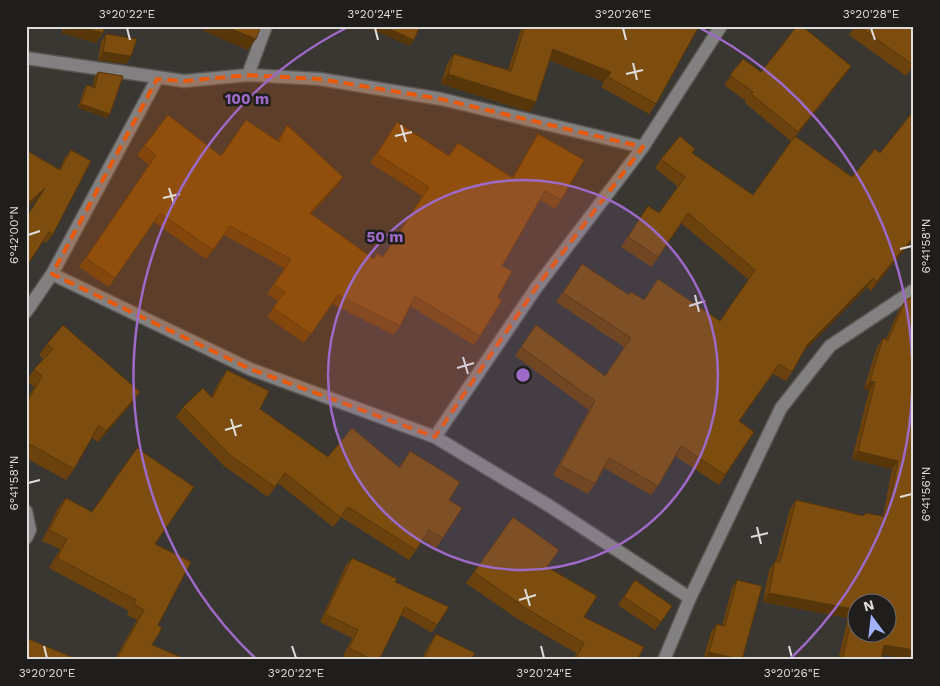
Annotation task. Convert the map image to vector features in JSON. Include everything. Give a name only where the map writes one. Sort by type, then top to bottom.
[{"type":"street","points":[[248,75],[266,26]]},
{"type":"street","points":[[435,437],[536,288],[643,147],[721,26]]},
{"type":"street","points":[[26,58],[158,79],[184,81],[248,75],[320,79],[440,99],[643,147]]},
{"type":"street","points":[[26,312],[52,274],[158,79]]},
{"type":"street","points":[[52,274],[250,370],[435,437],[548,505],[690,598]]},
{"type":"street","points":[[664,660],[690,598],[781,408],[830,346],[914,290]]},
{"type":"street","points":[[26,511],[30,530],[26,538]]},
{"type":"highlighted area","points":[[248,75],[320,79],[441,99],[643,147],[536,288],[435,437],[250,369],[52,274],[157,79],[184,81]]},
{"type":"building","points":[[78,26],[105,26],[103,33]]},
{"type":"building","points":[[224,26],[261,26],[256,39]]},
{"type":"building","points":[[383,26],[420,26],[414,40]]},
{"type":"building","points":[[525,26],[699,26],[656,104],[608,77],[611,72],[553,49],[536,102],[448,74],[454,54],[511,71]]},
{"type":"building","points":[[797,26],[802,26],[851,66],[798,132],[751,94],[753,92],[730,75],[743,59],[761,72]]},
{"type":"building","points":[[858,26],[914,26],[914,64],[913,65]]},
{"type":"building","points":[[106,34],[137,39],[131,56],[103,52]]},
{"type":"building","points":[[98,72],[123,76],[110,114],[81,104],[87,85],[95,88]]},
{"type":"building","points":[[911,114],[914,117],[914,236],[877,281],[873,278],[807,345],[792,372],[779,364],[739,421],[754,432],[725,475],[681,446],[658,486],[609,458],[595,484],[560,465],[595,401],[521,347],[536,325],[605,376],[631,338],[563,293],[582,264],[629,295],[631,292],[644,300],[658,279],[720,321],[755,270],[688,213],[658,257],[628,237],[648,206],[659,213],[685,177],[661,159],[680,136],[695,149],[692,153],[753,195],[795,136],[852,177],[875,149],[880,153]]},
{"type":"building","points":[[168,115],[221,156],[246,120],[279,142],[287,125],[343,177],[310,213],[374,259],[377,253],[383,257],[429,187],[377,154],[397,122],[449,156],[458,143],[513,178],[538,134],[584,160],[561,200],[545,191],[502,266],[512,271],[498,297],[502,300],[480,336],[415,296],[400,326],[338,295],[311,334],[273,308],[285,292],[274,285],[291,259],[230,226],[213,250],[160,213],[115,278],[86,258],[156,155],[144,146]]},
{"type":"building","points":[[26,150],[60,170],[71,150],[91,161],[53,234],[49,232],[26,267],[26,218],[45,188],[26,205]]},
{"type":"building","points":[[914,295],[914,650],[884,645],[881,660],[842,660],[848,634],[848,644],[898,644],[898,594],[848,594],[848,608],[769,593],[775,561],[780,562],[796,500],[864,516],[865,513],[887,517],[898,461],[858,451],[875,382],[870,381],[883,338],[888,340],[905,301]]},
{"type":"building","points":[[63,325],[140,392],[106,431],[99,425],[74,469],[26,442],[26,404],[42,376],[34,369],[53,349],[47,344]]},
{"type":"building","points":[[227,370],[269,391],[260,409],[328,457],[352,428],[400,468],[410,451],[460,482],[449,500],[462,508],[443,538],[429,530],[416,550],[348,507],[340,517],[285,473],[275,487],[231,456],[183,407],[203,388],[212,398]]},
{"type":"building","points":[[137,448],[194,487],[155,544],[191,562],[158,625],[162,628],[152,645],[188,660],[116,660],[144,610],[134,604],[136,600],[57,558],[67,539],[49,530],[66,498],[92,512]]},
{"type":"building","points":[[513,517],[559,550],[547,567],[597,596],[584,617],[644,647],[637,660],[575,660],[584,643],[524,607],[474,572]]},
{"type":"building","points":[[352,558],[397,579],[395,582],[449,607],[437,625],[405,607],[379,660],[373,660],[349,648],[358,630],[325,614]]},
{"type":"building","points":[[635,580],[672,606],[661,622],[624,597]]},
{"type":"building","points":[[737,580],[762,586],[742,660],[709,652],[717,624],[725,626]]},
{"type":"building","points":[[436,634],[475,653],[471,660],[423,660]]},
{"type":"building","points":[[26,638],[79,660],[26,660]]}]
